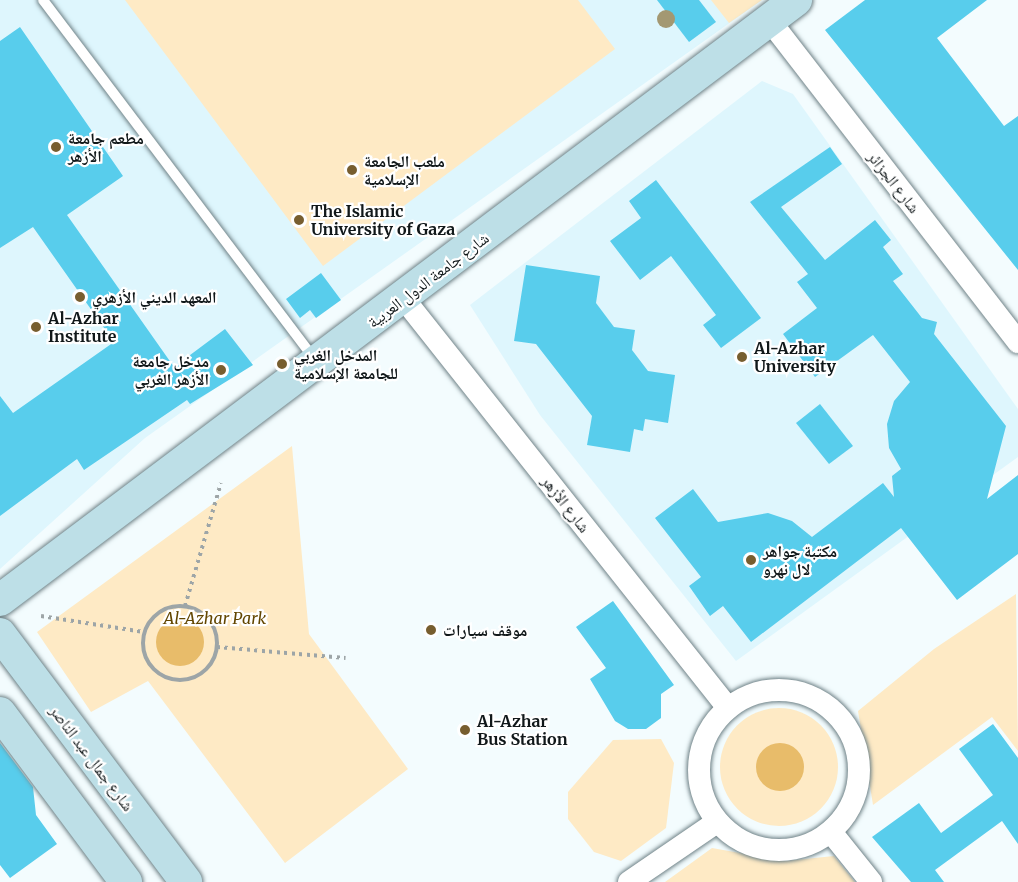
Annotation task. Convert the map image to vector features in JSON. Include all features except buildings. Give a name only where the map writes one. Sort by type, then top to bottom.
[{"type":"main road","name":"شارع جامعة الدول العربية","points":[[0,600],[404,298],[796,0]]},
{"type":"main road","name":"شارع جمال عبد الناصر","points":[[0,634],[186,882]]},
{"type":"main road","points":[[0,713],[126,882]]},
{"type":"street","name":"شارع الجزائر","points":[[770,21],[1018,342]]},
{"type":"street","name":"شارع الأزهر","points":[[404,298],[728,708]]},
{"type":"street","points":[[791,692],[822,702],[842,719],[860,765],[858,790],[831,832],[785,850],[759,848],[717,822],[701,784],[701,750],[728,708],[750,696],[791,692]]},
{"type":"street","points":[[629,882],[717,822]]},
{"type":"street","points":[[831,832],[871,882]]},
{"type":"lane","points":[[43,0],[317,362]]},
{"type":"path","points":[[185,606],[221,483]]},
{"type":"path","points":[[185,606],[208,618],[217,647],[200,675],[175,680],[162,676],[145,658],[144,632],[155,615],[185,606]]},
{"type":"path","points":[[41,616],[144,632]]},
{"type":"path","points":[[217,647],[346,658]]},
{"type":"shaded area","name":"The Islamic University of Gaza","points":[[0,0],[762,0],[145,438],[0,569]]},
{"type":"shaded area","name":"Al-Azhar University","points":[[762,81],[793,94],[1018,409],[1018,457],[736,661],[540,415],[470,305]]},
{"type":"shaded area","points":[[175,618],[185,618],[200,628],[204,642],[203,651],[194,662],[185,666],[175,666],[160,656],[156,647],[156,637],[166,622]]},
{"type":"shaded area","points":[[780,743],[797,750],[804,767],[797,784],[780,791],[763,784],[756,767],[763,750]]},
{"type":"green space","name":"ملعب الجامعة الإسلامية","points":[[125,0],[578,0],[615,49],[323,266]]},
{"type":"green space","points":[[711,0],[762,0],[729,23]]},
{"type":"green space","name":"Al-Azhar Park","points":[[292,446],[309,634],[408,769],[285,863],[148,681],[91,712],[37,632]]},
{"type":"green space","points":[[1016,594],[1018,751],[992,717],[873,805],[858,711],[934,649]]},
{"type":"green space","points":[[779,708],[812,718],[828,734],[838,767],[828,800],[812,816],[779,826],[746,816],[730,800],[720,767],[730,734],[746,718]]},
{"type":"green space","points":[[661,739],[674,763],[666,828],[621,861],[594,852],[568,819],[568,792],[613,740]]},
{"type":"green space","points":[[712,848],[785,861],[834,856],[855,882],[665,882]]},
{"type":"place","name":"مطعم جامعة الأزهر","points":[[56,147]]},
{"type":"place","name":"ملعب الجامعة الإسلامية","points":[[352,170]]},
{"type":"place","name":"The Islamic University of Gaza","points":[[299,220]]},
{"type":"place","name":"المعهد الديني الأزهري","points":[[80,297]]},
{"type":"place","name":"Al-Azhar Institute","points":[[36,327]]},
{"type":"place","name":"Al-Azhar University","points":[[742,357]]},
{"type":"place","name":"المدخل الغربي للجامعة الإسلامية","points":[[282,364]]},
{"type":"place","name":"مدخل جامعة الأزهر الغربي","points":[[221,370]]},
{"type":"place","name":"مكتبة جواهر لال نهرو","points":[[751,560]]},
{"type":"place","name":"موقف سيارات","points":[[431,630]]},
{"type":"place","name":"Al-Azhar Bus Station","points":[[465,730]]}]
